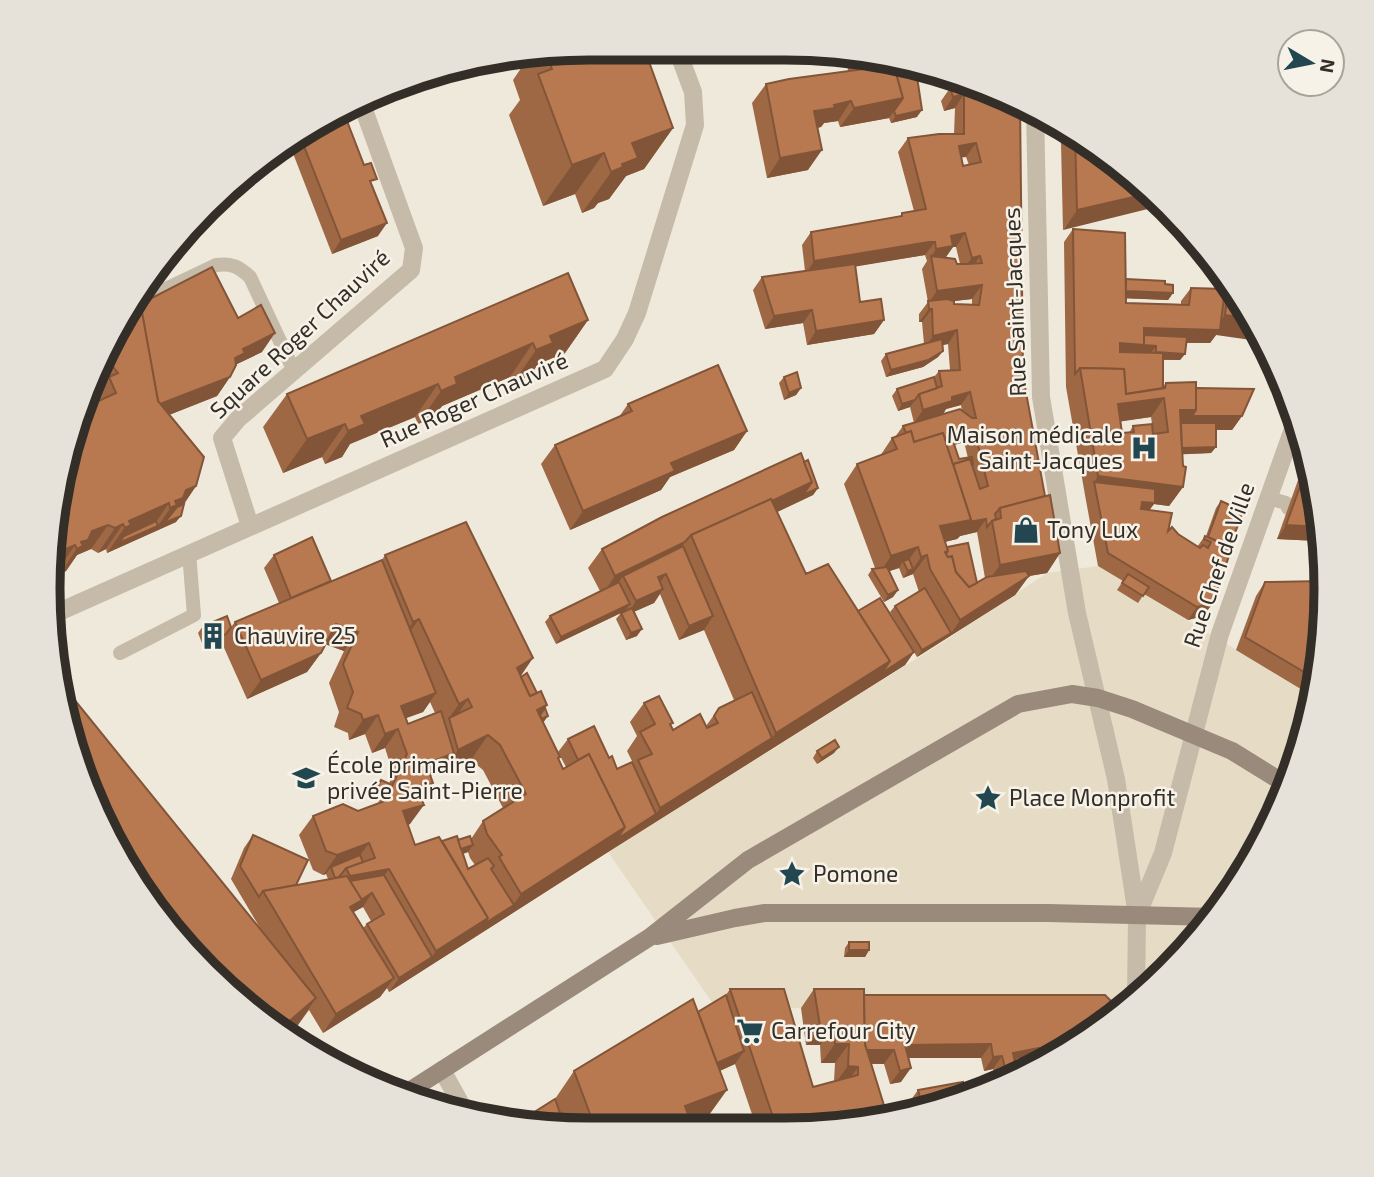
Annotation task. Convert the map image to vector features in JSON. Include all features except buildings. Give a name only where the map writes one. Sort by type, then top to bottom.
[{"type":"main road","points":[[414,1088],[650,937],[748,860],[1017,704],[1072,694],[1098,698],[1132,709],[1232,751],[1278,780]]},
{"type":"main road","points":[[650,937],[765,914],[1048,913],[1199,918]]},
{"type":"street","name":"Rue Roger Chauviré","points":[[61,611],[605,369],[625,339],[637,313],[695,125],[693,92],[681,60]]},
{"type":"street","name":"Square Roger Chauviré","points":[[250,526],[222,439],[238,419],[411,270],[414,248],[364,110]]},
{"type":"street","name":"Rue Saint-Jacques","points":[[1035,122],[1041,397],[1077,614],[1098,698]]},
{"type":"street","name":"Rue Chef de Ville","points":[[1192,734],[1220,634],[1291,435]]},
{"type":"street","points":[[1098,698],[1116,779],[1137,916],[1136,984]]},
{"type":"street","points":[[1137,916],[1163,853],[1184,777],[1192,734]]},
{"type":"street","points":[[442,1070],[459,1101]]},
{"type":"lane","points":[[147,298],[216,265],[230,264],[240,267],[250,277],[294,371]]},
{"type":"lane","points":[[1268,498],[1286,503],[1288,508]]},
{"type":"lane","points":[[120,653],[194,615],[189,553]]},
{"type":"shaded area","name":"Place Monprofit","points":[[1098,566],[1304,691],[1286,759],[1274,791],[1244,853],[1205,911],[1160,963],[1107,1009],[716,1008],[608,852],[946,640],[1047,573]]},
{"type":"place","name":"Maison médicale Saint-Jacques","points":[[1144,448]]},
{"type":"place","name":"Tony Lux","points":[[1026,530]]},
{"type":"place","name":"Chauvire 25","points":[[213,636]]},
{"type":"place","name":"École primaire privée Saint-Pierre","points":[[306,778]]},
{"type":"place","name":"Place Monprofit","points":[[988,798]]},
{"type":"place","name":"Pomone","points":[[792,874]]},
{"type":"place","name":"Carrefour City","points":[[750,1031]]}]
